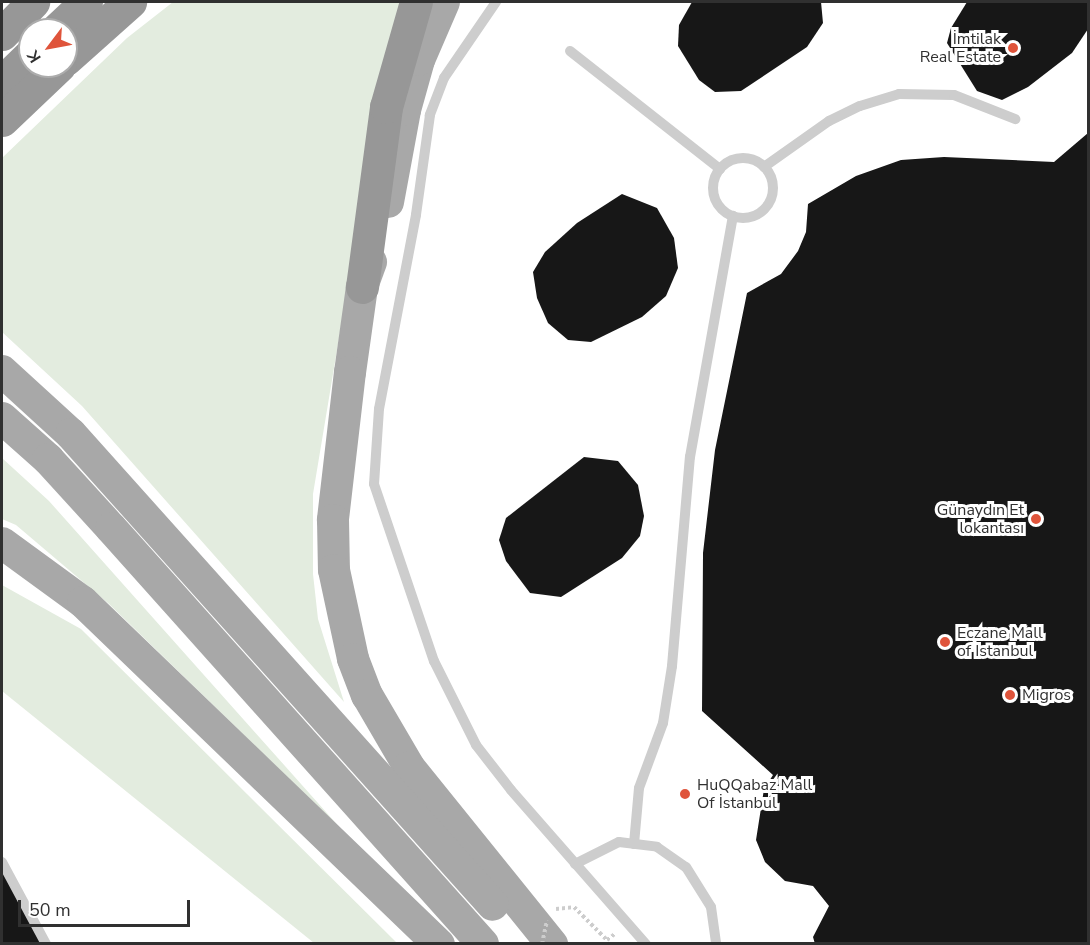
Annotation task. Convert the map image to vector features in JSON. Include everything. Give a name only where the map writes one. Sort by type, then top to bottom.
[{"type":"highway","points":[[2,34],[33,2]]},
{"type":"highway","points":[[69,18],[86,2]]},
{"type":"highway","points":[[78,48],[130,2]]},
{"type":"highway","points":[[362,287],[387,107],[416,2]]},
{"type":"highway","points":[[2,82],[18,66]]},
{"type":"highway","points":[[2,120],[46,78]]},
{"type":"main road","points":[[444,2],[411,90],[385,219],[362,287],[336,463],[333,520],[334,570],[353,659],[368,694],[410,767],[446,817],[542,936]]},
{"type":"main road","points":[[2,371],[71,434],[542,936]]},
{"type":"main road","points":[[2,418],[48,459],[126,544],[483,944]]},
{"type":"main road","points":[[2,543],[83,602],[440,944]]},
{"type":"lane","points":[[496,2],[444,78],[430,115],[416,215],[379,409],[374,484],[434,661],[476,745],[575,864],[646,944]]},
{"type":"lane","points":[[570,51],[720,169]]},
{"type":"lane","points":[[764,167],[829,121],[860,106],[899,94],[954,95],[1015,118]]},
{"type":"lane","points":[[736,159],[746,159],[764,167],[772,185],[768,204],[752,217],[733,216],[724,212],[714,196],[715,177],[720,169],[736,159]]},
{"type":"lane","points":[[634,844],[639,788],[663,723],[672,666],[690,457],[733,216]]},
{"type":"lane","points":[[575,864],[619,842],[657,848],[686,867],[711,907],[716,944]]},
{"type":"lane","points":[[2,862],[46,944]]},
{"type":"path","points":[[542,944],[542,936],[557,908],[574,907],[607,940],[627,923]]},
{"type":"shaded area","points":[[173,2],[404,2],[344,308],[313,494],[313,574],[318,619],[344,702],[82,406],[2,332],[2,158],[127,38]]},
{"type":"shaded area","points":[[2,458],[49,501],[342,830],[109,604],[16,525],[2,519]]},
{"type":"shaded area","points":[[2,585],[81,629],[397,943],[314,943],[2,691]]},
{"type":"building","points":[[692,2],[821,2],[823,23],[807,47],[741,91],[715,92],[699,80],[678,46],[679,25]]},
{"type":"building","name":"İmtilak Real Estate","points":[[967,2],[1087,2],[1088,29],[1072,53],[1028,87],[1002,100],[977,91],[947,43],[951,28]]},
{"type":"building","points":[[1088,133],[1088,944],[815,944],[813,937],[829,906],[813,886],[785,881],[765,862],[756,840],[764,789],[773,775],[702,711],[703,553],[715,450],[747,293],[781,274],[798,251],[806,232],[808,204],[856,176],[901,160],[944,157],[1054,162]]},
{"type":"building","points":[[622,194],[657,208],[674,238],[678,268],[666,296],[642,317],[591,342],[568,340],[548,323],[537,298],[533,272],[545,252],[577,223]]},
{"type":"building","points":[[584,457],[618,461],[638,485],[644,516],[640,536],[622,558],[561,597],[530,593],[506,561],[499,540],[506,518]]},
{"type":"building","points":[[2,869],[42,944],[2,944]]},
{"type":"place","name":"İmtilak Real Estate","points":[[1013,48]]},
{"type":"place","name":"Günaydın Et lokantası","points":[[1036,519]]},
{"type":"place","name":"Eczane Mall of Istanbul","points":[[945,642]]},
{"type":"place","name":"Migros","points":[[1010,695]]},
{"type":"place","name":"HuQQabaz Mall Of İstanbul","points":[[685,794]]}]
